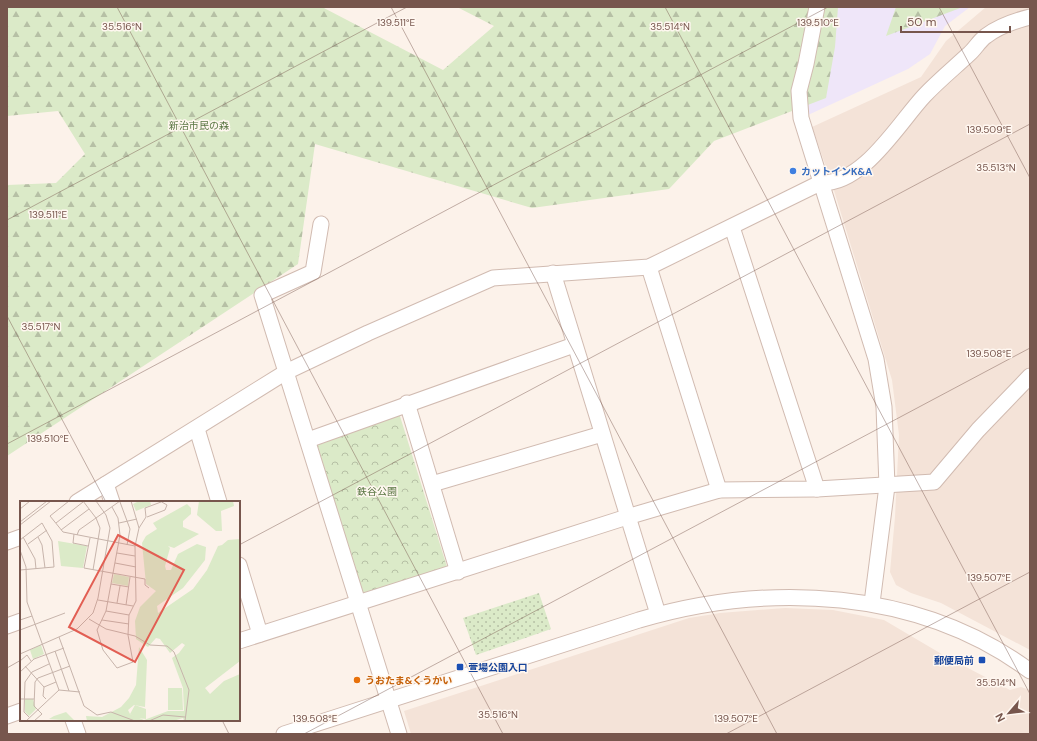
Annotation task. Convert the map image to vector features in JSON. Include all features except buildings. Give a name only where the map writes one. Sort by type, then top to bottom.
[{"type":"street","points":[[817,7],[799,91],[801,118],[876,359],[884,407],[887,486],[872,603]]},
{"type":"street","points":[[79,501],[197,429],[286,372],[368,333],[493,278],[649,267],[820,183],[832,184],[862,167],[924,96],[971,53],[985,37],[1007,23],[1030,17]]},
{"type":"street","points":[[321,224],[312,272],[262,296],[399,734]]},
{"type":"street","points":[[732,227],[817,489]]},
{"type":"street","points":[[649,267],[719,490]]},
{"type":"street","points":[[553,273],[658,614]]},
{"type":"street","points":[[308,440],[407,403],[574,345]]},
{"type":"street","points":[[240,641],[627,517],[719,490],[817,489],[934,482],[978,430],[1030,376]]},
{"type":"street","points":[[407,403],[458,572]]},
{"type":"street","points":[[197,429],[220,501]]},
{"type":"street","points":[[432,484],[602,434]]},
{"type":"street","points":[[106,484],[112,501]]},
{"type":"street","points":[[240,568],[260,634]]},
{"type":"street","points":[[284,734],[389,702],[658,614],[736,600],[804,596],[872,603],[924,617],[974,637],[1030,671]]},
{"type":"street","points":[[7,626],[20,621]]},
{"type":"street","points":[[7,716],[20,711]]},
{"type":"street","points":[[73,721],[78,734]]},
{"type":"shaded area","points":[[822,7],[970,7],[945,26],[930,54],[908,69],[808,115],[805,104]]},
{"type":"shaded area","points":[[986,7],[1030,7],[1030,650],[941,603],[911,593],[896,585],[890,572],[895,517],[899,435],[892,380],[832,184],[812,127],[921,77],[946,41]]},
{"type":"shaded area","points":[[785,608],[833,610],[884,620],[945,656],[1010,690],[1021,687],[1030,690],[1030,734],[411,734],[404,711],[689,618],[720,613]]},
{"type":"green space","name":"新治市民の森","points":[[7,7],[322,7],[443,70],[494,26],[457,7],[838,7],[835,47],[826,98],[714,141],[669,189],[532,208],[315,144],[298,264],[7,456],[7,185],[56,183],[85,154],[58,111],[7,116]]},
{"type":"green space","points":[[896,7],[963,7],[886,36]]},
{"type":"green space","name":"鉄谷公園","points":[[399,413],[448,570],[363,597],[315,445]]},
{"type":"green space","points":[[539,593],[551,629],[476,655],[463,618]]},
{"type":"place","name":"カットインK&A","points":[[793,171]]},
{"type":"place","name":"郵便局前","points":[[982,660]]},
{"type":"place","name":"萱場公園入口","points":[[460,667]]},
{"type":"place","name":"うおたま&くうかい","points":[[357,680]]}]
